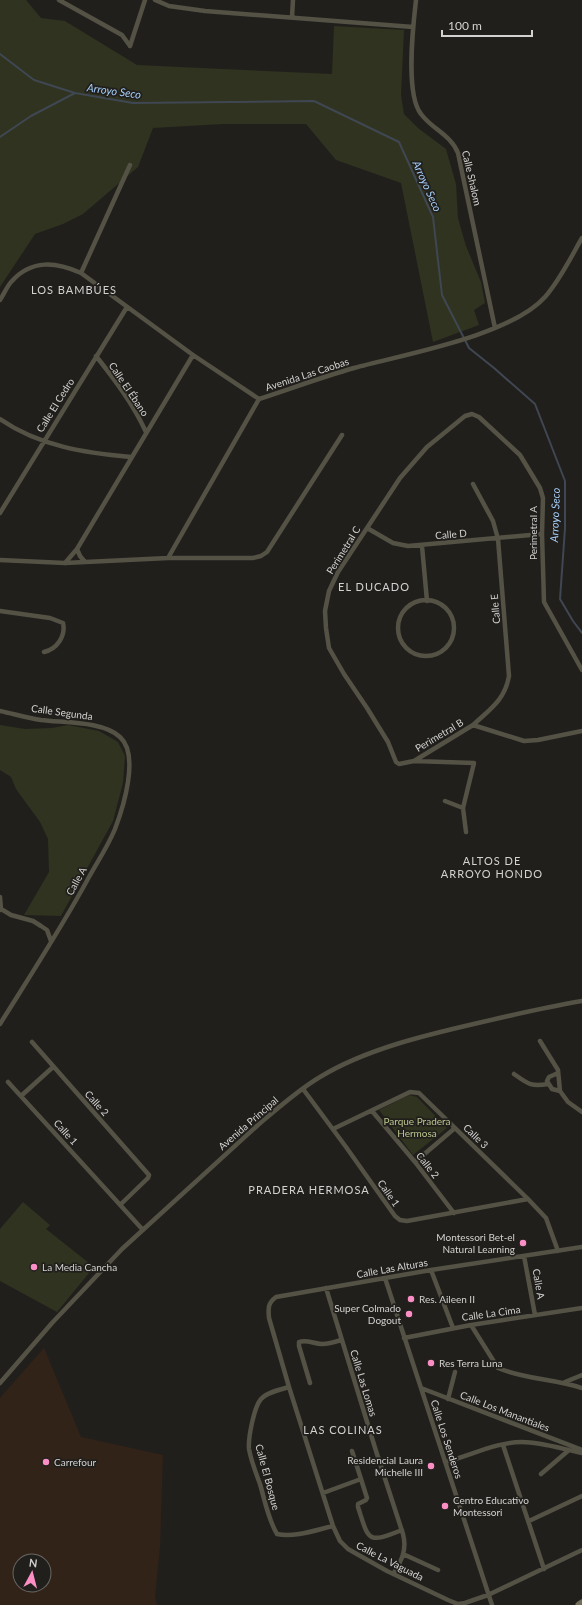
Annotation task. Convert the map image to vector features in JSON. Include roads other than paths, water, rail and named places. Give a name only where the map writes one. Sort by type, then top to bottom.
[{"type":"street","points":[[59,0],[122,35],[130,46],[145,0]]},
{"type":"street","points":[[155,0],[169,6],[205,11],[413,27]]},
{"type":"street","points":[[292,17],[293,0]]},
{"type":"street","name":"Calle Shalom","points":[[416,0],[413,27],[412,75],[414,102],[422,117],[452,141],[458,153],[494,328]]},
{"type":"street","points":[[81,273],[130,166]]},
{"type":"street","name":"Avenida Las Caobas","points":[[0,300],[11,282],[25,270],[41,265],[57,265],[81,273],[192,355],[259,400],[348,370],[476,335],[526,312],[545,297],[556,283],[582,238]]},
{"type":"street","name":"Calle El Cedro","points":[[0,513],[127,306]]},
{"type":"street","points":[[65,563],[77,549],[192,355]]},
{"type":"street","name":"Calle El Ébano","points":[[96,356],[138,415],[146,432]]},
{"type":"street","points":[[168,558],[259,400]]},
{"type":"street","name":"Perimetral C","points":[[399,764],[396,762],[388,742],[368,708],[344,674],[329,648],[325,611],[329,591],[338,572],[400,478],[427,447],[465,416],[472,414]]},
{"type":"street","name":"Perimetral A","points":[[472,414],[479,416],[520,455],[530,469],[540,488],[543,498],[542,534],[544,602],[582,670]]},
{"type":"street","points":[[0,419],[24,433],[65,448],[98,454],[131,457]]},
{"type":"street","points":[[0,560],[65,563],[168,558],[253,558],[261,556],[267,552],[342,435]]},
{"type":"street","name":"Calle E","points":[[472,725],[498,702],[504,694],[509,676],[498,539],[493,521],[473,484]]},
{"type":"street","name":"Calle D","points":[[367,528],[393,543],[408,546],[422,546],[542,534]]},
{"type":"street","points":[[422,546],[427,601]]},
{"type":"street","points":[[77,549],[85,562]]},
{"type":"street","points":[[427,601],[439,604],[448,612],[454,627],[453,636],[444,649],[437,654],[420,656],[413,653],[403,645],[398,634],[398,625],[400,617],[408,608],[418,602],[427,601]]},
{"type":"street","points":[[0,611],[50,618],[63,623],[64,627],[61,640],[56,647],[50,651],[44,652]]},
{"type":"street","name":"Calle Segunda","points":[[0,711],[42,720],[64,721],[96,726],[119,736]]},
{"type":"street","name":"Perimetral B","points":[[399,764],[414,761],[472,725],[524,741],[538,740],[582,731]]},
{"type":"street","name":"Calle A","points":[[0,1024],[82,889],[114,831],[124,804],[129,770],[126,745],[119,736]]},
{"type":"street","points":[[414,761],[474,763],[464,808],[466,832]]},
{"type":"street","points":[[445,801],[464,808]]},
{"type":"street","points":[[0,897],[1,910],[33,921],[47,930],[51,941]]},
{"type":"street","name":"Avenida Principal","points":[[0,1383],[52,1323],[122,1249],[258,1125],[320,1077],[350,1062],[428,1034],[538,1009],[582,1002]]},
{"type":"street","points":[[540,1041],[552,1058],[558,1070],[560,1091],[568,1102],[582,1112]]},
{"type":"street","name":"Calle 2","points":[[32,1042],[149,1175],[120,1204]]},
{"type":"street","points":[[21,1096],[53,1067]]},
{"type":"street","points":[[558,1073],[549,1077],[547,1081],[552,1089],[560,1091]]},
{"type":"street","points":[[514,1074],[530,1085],[537,1086],[548,1084]]},
{"type":"street","name":"Calle 1","points":[[8,1082],[143,1230]]},
{"type":"street","name":"Calle 1","points":[[303,1089],[394,1216],[400,1220],[407,1221],[528,1199]]},
{"type":"street","name":"Calle 3","points":[[333,1129],[403,1095],[415,1092],[419,1093],[546,1218],[558,1250]]},
{"type":"street","name":"Calle 2","points":[[372,1111],[415,1162],[454,1213]]},
{"type":"street","points":[[415,1162],[456,1128]]},
{"type":"street","name":"Calle Las Alturas","points":[[276,1297],[431,1270],[582,1247]]},
{"type":"street","name":"Calle A","points":[[524,1256],[535,1316]]},
{"type":"street","points":[[431,1270],[453,1328]]},
{"type":"street","name":"Calle Los Senderos","points":[[385,1278],[492,1605]]},
{"type":"street","name":"Calle Las Lomas","points":[[326,1288],[341,1340],[402,1530],[405,1543],[403,1554],[393,1574]]},
{"type":"street","name":"Calle La Vaguada","points":[[276,1297],[270,1302],[268,1309],[269,1318],[333,1526],[340,1541],[348,1549],[393,1574],[458,1604],[488,1595],[582,1550]]},
{"type":"street","name":"Calle La Cima","points":[[404,1338],[453,1328],[582,1308]]},
{"type":"street","points":[[471,1325],[498,1368],[535,1378],[565,1382],[582,1388]]},
{"type":"street","points":[[310,1384],[299,1342],[305,1340],[317,1344],[324,1344],[341,1340]]},
{"type":"street","points":[[448,1399],[455,1372]]},
{"type":"street","points":[[565,1382],[582,1375]]},
{"type":"street","name":"Calle El Bosque","points":[[289,1387],[267,1395],[258,1403],[250,1437],[249,1448],[251,1457],[273,1527],[277,1534],[282,1535],[333,1526]]},
{"type":"street","name":"Calle Los Manantiales","points":[[421,1388],[582,1452]]},
{"type":"street","points":[[445,1462],[503,1445],[521,1442],[541,1444],[582,1452]]},
{"type":"street","points":[[503,1445],[544,1569]]},
{"type":"street","points":[[541,1474],[569,1450]]},
{"type":"street","points":[[352,1451],[367,1498],[358,1504],[358,1507],[368,1535],[374,1538],[381,1538],[402,1530]]},
{"type":"street","points":[[323,1493],[361,1479]]},
{"type":"street","points":[[529,1521],[582,1496]]},
{"type":"street","points":[[403,1554],[438,1570]]},
{"type":"waterway","name":"Arroyo Seco","points":[[0,54],[34,80],[75,93],[133,103],[314,101],[399,142],[433,217],[442,295],[469,348],[535,404],[565,481],[565,528],[560,599],[582,633]]},
{"type":"waterway","points":[[0,137],[31,116],[75,93]]},
{"type":"place","name":"Montessori Bet-el Natural Learning","points":[[523,1243]]},
{"type":"place","name":"La Media Cancha","points":[[34,1267]]},
{"type":"place","name":"Res. Aileen II","points":[[411,1299]]},
{"type":"place","name":"Super Colmado Dogout","points":[[409,1314]]},
{"type":"place","name":"Res Terra Luna","points":[[431,1363]]},
{"type":"place","name":"Carrefour","points":[[46,1462]]},
{"type":"place","name":"Residencial Laura Michelle III","points":[[431,1466]]},
{"type":"place","name":"Centro Educativo Montessori","points":[[445,1506]]},
{"type":"district","name":"LOS BAMBÚES","points":[[74,290]]},
{"type":"district","name":"EL DUCADO","points":[[374,587]]},
{"type":"district","name":"ALTOS DE ARROYO HONDO","points":[[492,867]]},
{"type":"district","name":"PRADERA HERMOSA","points":[[309,1190]]},
{"type":"district","name":"LAS COLINAS","points":[[343,1430]]},
{"type":"park label","name":"Parque Pradera Hermosa","points":[[417,1126]]}]
